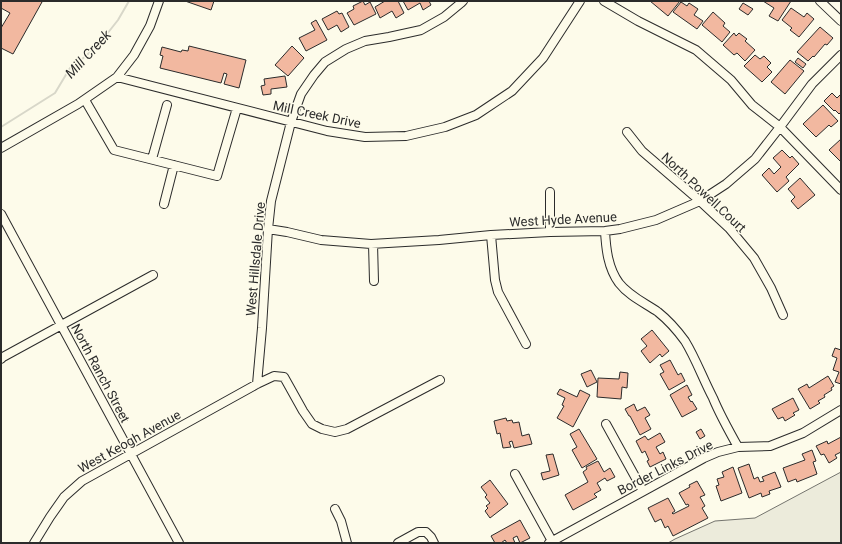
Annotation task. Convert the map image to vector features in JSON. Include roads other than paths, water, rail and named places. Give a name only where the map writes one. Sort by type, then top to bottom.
[{"type":"street","points":[[1,148],[85,100],[118,77],[134,55],[150,26],[159,1]]},
{"type":"street","name":"West Hillsdale Drive","points":[[257,384],[271,201],[291,122],[301,94],[324,62],[346,49],[365,41],[421,30],[444,17],[463,1]]},
{"type":"street","name":"Mill Creek Drive","points":[[118,77],[327,131],[365,137],[406,136],[445,127],[476,115],[512,91],[543,58],[580,1]]},
{"type":"street","points":[[604,1],[638,22],[696,50],[731,80],[752,104],[780,128],[841,190]]},
{"type":"street","points":[[820,1],[841,21]]},
{"type":"street","name":"West Hyde Avenue","points":[[268,229],[321,240],[373,244],[490,235],[604,231],[620,229],[656,220],[700,201],[726,184],[755,159],[812,84],[841,55]]},
{"type":"street","points":[[85,100],[114,150],[216,176],[237,108]]},
{"type":"street","points":[[152,159],[166,105]]},
{"type":"street","name":"North Powell Court","points":[[627,132],[642,151],[730,228],[754,258],[772,288],[783,315]]},
{"type":"street","points":[[164,204],[174,165]]},
{"type":"street","points":[[550,192],[550,232]]},
{"type":"street","name":"North Ranch Street","points":[[1,214],[179,543]]},
{"type":"street","points":[[604,231],[610,265],[619,283],[632,295],[658,312],[672,324],[697,363],[713,399],[738,447]]},
{"type":"street","points":[[490,235],[495,280],[498,292],[526,344]]},
{"type":"street","points":[[373,244],[374,281]]},
{"type":"street","points":[[1,359],[153,275]]},
{"type":"street","name":"West Keogh Avenue","points":[[34,543],[64,497],[82,481],[274,376],[284,377],[312,424],[322,429],[335,432],[347,429],[440,380]]},
{"type":"street","name":"Border Links Drive","points":[[551,542],[704,458],[718,452],[738,447],[770,446],[803,433],[841,410]]},
{"type":"street","points":[[606,424],[643,492]]},
{"type":"street","points":[[515,474],[551,542]]},
{"type":"street","points":[[334,509],[341,522],[347,543]]},
{"type":"street","points":[[398,543],[418,532],[426,532],[434,543]]},
{"type":"waterway","name":"Mill Creek","points":[[1,127],[55,93],[70,68],[86,56],[103,39],[118,20],[129,1]]}]
